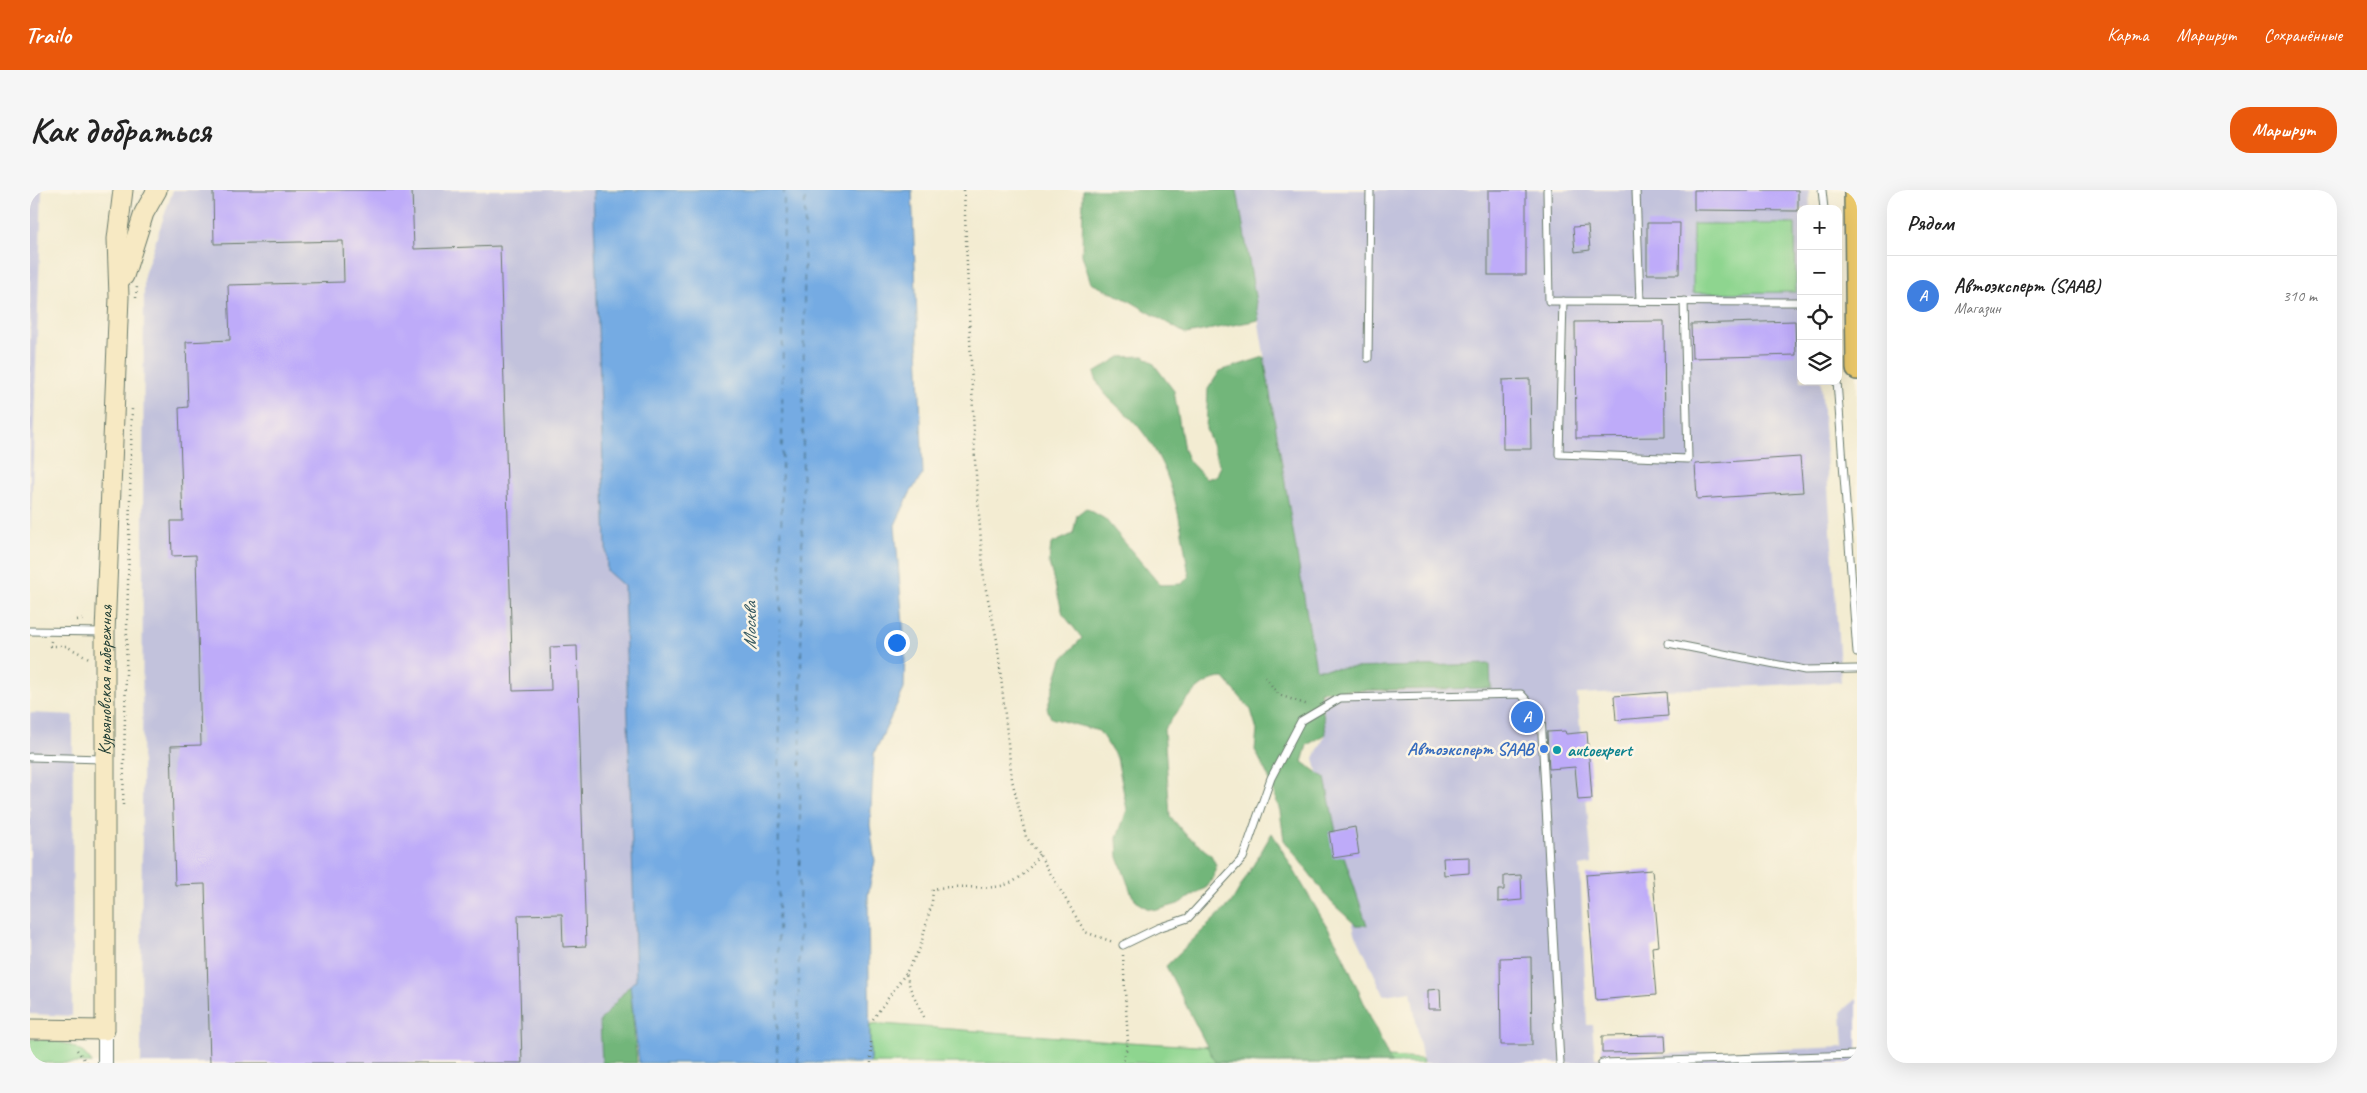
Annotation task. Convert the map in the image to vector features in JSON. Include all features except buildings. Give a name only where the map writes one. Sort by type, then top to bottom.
[{"type":"main road","points":[[1856,190],[1857,363]]},
{"type":"street","name":"Курьяновская набережная","points":[[124,190],[117,239],[127,299]]},
{"type":"street","name":"Курьяновская набережная","points":[[105,1063],[105,632],[127,299],[144,213],[157,190]]},
{"type":"street","points":[[30,1028],[105,1030]]},
{"type":"lane","points":[[1368,358],[1370,190]]},
{"type":"lane","points":[[1547,190],[1549,301],[1797,302]]},
{"type":"lane","points":[[1636,190],[1640,301]]},
{"type":"lane","points":[[1822,190],[1824,205]]},
{"type":"lane","points":[[1563,301],[1559,454],[1688,459],[1684,302]]},
{"type":"lane","points":[[1837,385],[1857,653]]},
{"type":"lane","points":[[30,631],[105,632]]},
{"type":"lane","points":[[1668,643],[1805,670],[1857,669]]},
{"type":"lane","points":[[1123,945],[1158,928],[1188,918],[1243,858],[1272,778],[1301,721],[1340,698],[1521,694],[1541,716],[1560,1063]]},
{"type":"lane","points":[[30,758],[104,759]]},
{"type":"lane","points":[[1602,1063],[1857,1055]]},
{"type":"path","points":[[964,190],[975,461],[984,581],[997,640],[1012,780],[1026,837],[1039,854],[1084,932],[1123,945],[1128,1042],[1123,1063]]},
{"type":"path","points":[[127,299],[138,282]]},
{"type":"path","points":[[124,734],[132,399]]},
{"type":"path","points":[[72,621],[84,620]]},
{"type":"path","points":[[51,632],[50,646],[66,646],[91,659],[93,664]]},
{"type":"path","points":[[1265,677],[1279,695],[1321,709]]},
{"type":"path","points":[[873,1019],[906,972],[920,948],[932,902],[932,889],[953,885],[994,888],[1010,885],[1033,864],[1039,854]]},
{"type":"path","points":[[906,972],[910,988],[924,1017]]},
{"type":"path","points":[[871,1040],[871,1063]]},
{"type":"path","points":[[77,1050],[87,1063]]},
{"type":"shaded area","points":[[30,190],[42,190],[30,541]]},
{"type":"shaded area","points":[[173,190],[593,190],[607,571],[624,586],[636,980],[600,1021],[602,1063],[141,1063],[144,275]]},
{"type":"shaded area","points":[[1237,190],[1809,190],[1810,205],[1797,205],[1797,385],[1821,385],[1841,682],[1577,694],[1592,864],[1580,866],[1587,1025],[1592,1025],[1595,1057],[1844,1047],[1842,1011],[1857,999],[1857,1063],[1423,1063],[1411,991],[1384,995],[1355,933],[1314,758],[1326,734],[1322,693],[1491,688],[1490,664],[1316,670]]},
{"type":"shaded area","points":[[30,713],[73,715],[72,1016],[30,1014]]},
{"type":"green space","points":[[1083,190],[1237,190],[1259,320],[1186,334],[1130,301],[1091,283],[1082,255]]},
{"type":"green space","points":[[1693,224],[1795,224],[1796,292],[1693,293]]},
{"type":"green space","points":[[1144,356],[1153,363],[1174,391],[1184,450],[1189,461],[1206,479],[1217,476],[1220,466],[1206,429],[1208,389],[1220,371],[1264,357],[1316,669],[1490,664],[1491,688],[1320,691],[1326,734],[1307,745],[1302,762],[1325,778],[1336,832],[1367,925],[1356,925],[1332,903],[1284,840],[1280,811],[1268,776],[1255,750],[1257,730],[1251,710],[1224,678],[1215,679],[1198,689],[1190,696],[1164,729],[1170,816],[1185,834],[1211,855],[1216,865],[1214,877],[1207,887],[1178,904],[1157,910],[1147,908],[1138,903],[1132,895],[1118,857],[1117,838],[1127,810],[1117,758],[1099,731],[1051,718],[1047,708],[1062,659],[1082,638],[1063,614],[1049,563],[1051,544],[1073,534],[1077,515],[1086,508],[1105,519],[1160,585],[1182,584],[1189,576],[1175,500],[1162,464],[1138,425],[1102,390],[1094,373],[1120,357]]},
{"type":"green space","points":[[1272,833],[1339,947],[1391,1063],[1215,1062],[1166,966],[1231,903]]},
{"type":"green space","points":[[630,985],[637,1063],[602,1063],[600,1021]]},
{"type":"green space","points":[[882,1024],[1128,1042],[1422,1059],[1423,1063],[870,1063],[870,1025]]},
{"type":"green space","points":[[30,1039],[56,1041],[73,1047],[87,1056],[92,1063],[30,1063]]},
{"type":"water","name":"Москва","points":[[593,190],[912,190],[923,474],[910,493],[895,525],[905,650],[904,689],[874,754],[870,825],[875,861],[868,895],[870,1063],[639,1063],[630,985],[636,980],[624,586],[607,571]]},
{"type":"ferry route","points":[[777,1063],[784,190]]},
{"type":"ferry route","points":[[798,1063],[805,190]]},
{"type":"place","name":"Автоэксперт (SAAB)","points":[[1527,717]]},
{"type":"place","name":"Автоэксперт SAAB","points":[[1544,749]]},
{"type":"place","name":"autoexpert","points":[[1557,750]]}]
